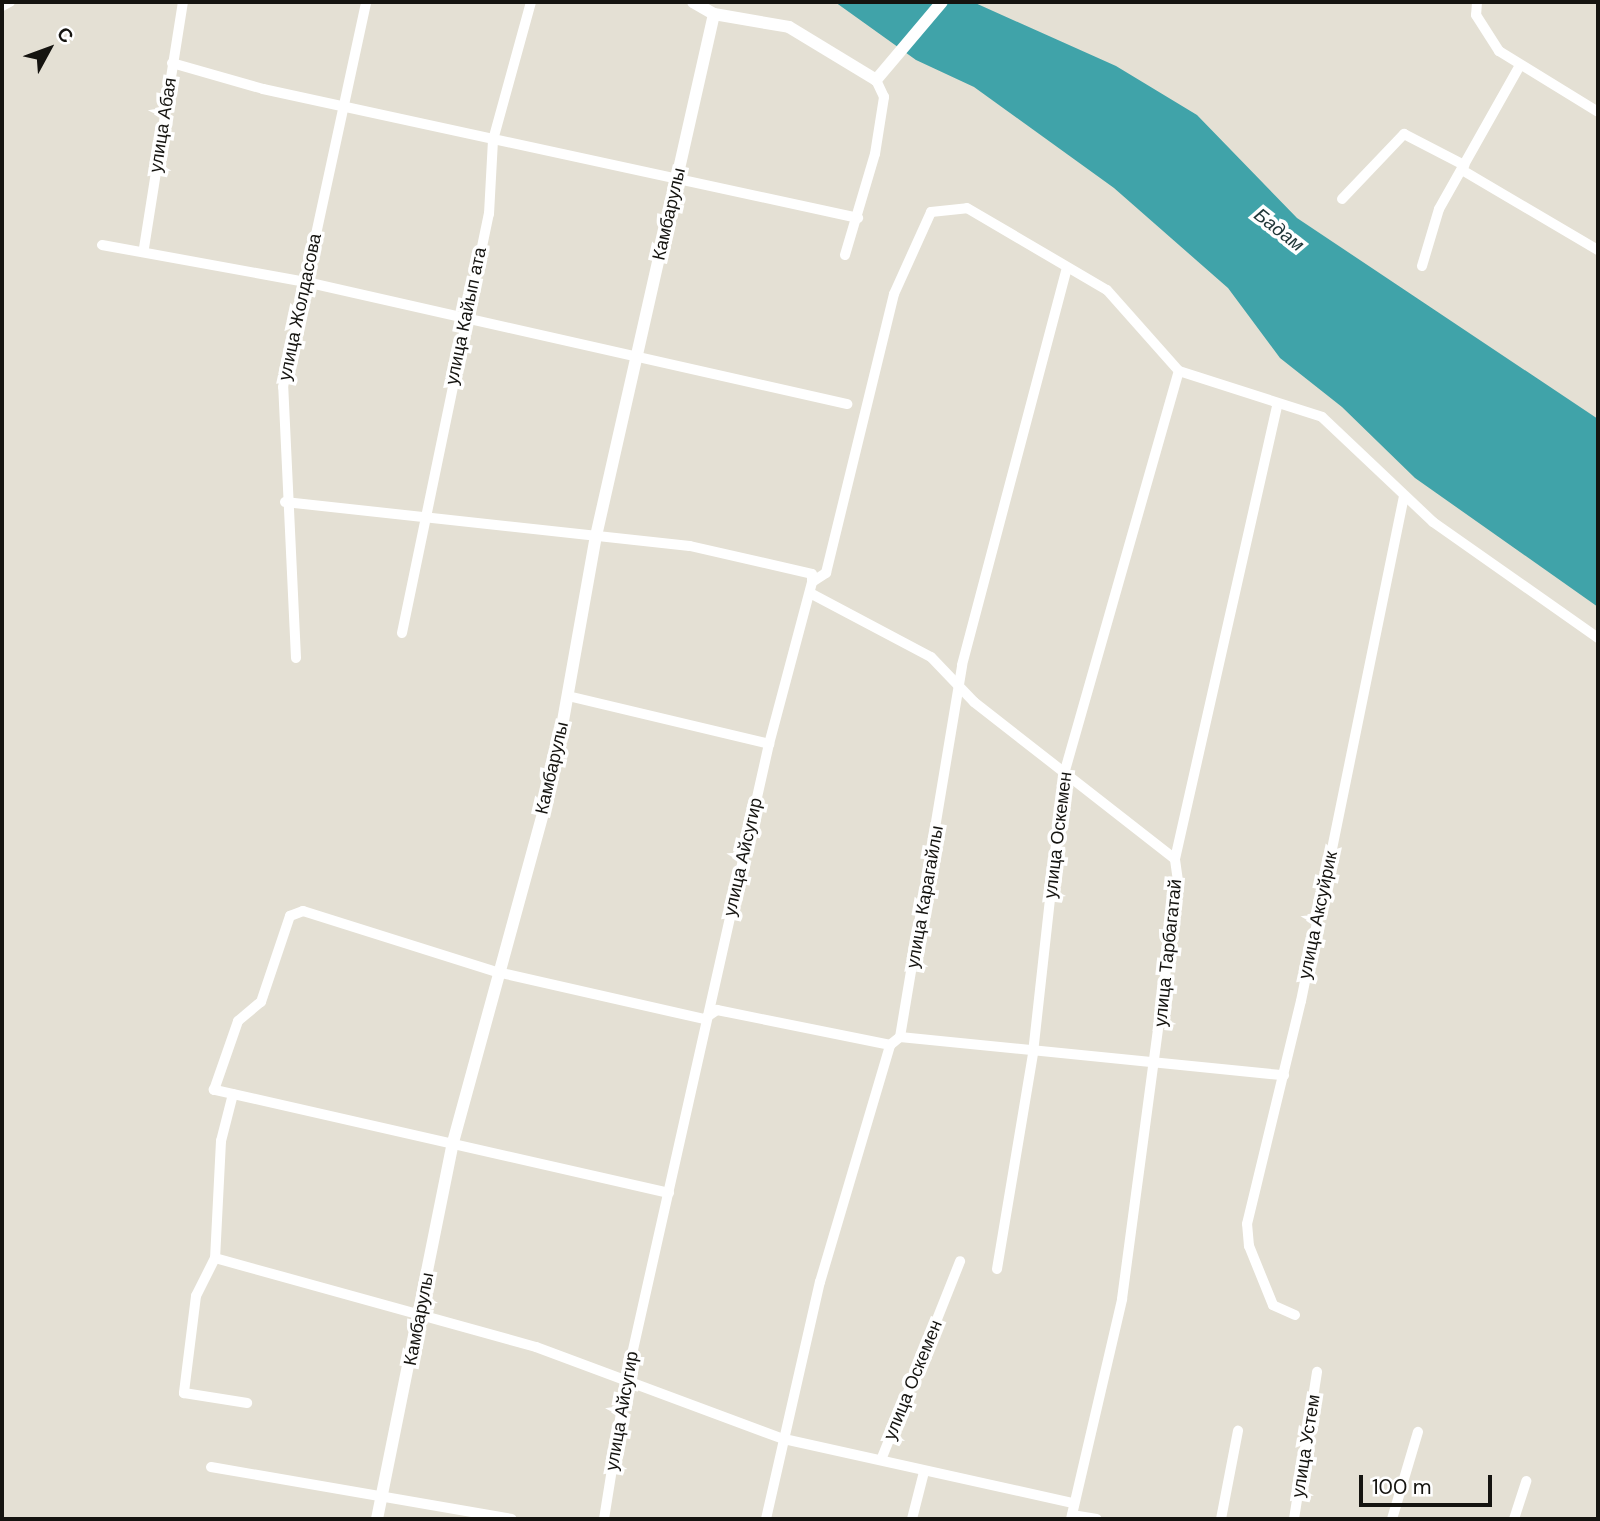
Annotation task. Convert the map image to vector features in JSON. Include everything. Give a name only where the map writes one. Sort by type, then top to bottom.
[{"type":"street","points":[[2,6],[10,2]]},
{"type":"street","name":"улица Абая","points":[[144,248],[183,2]]},
{"type":"street","name":"улица Жолдасова","points":[[296,658],[285,502],[283,387],[366,2]]},
{"type":"street","name":"улица Кайып ата","points":[[402,632],[464,317],[489,214],[493,141],[531,2]]},
{"type":"street","points":[[692,2],[714,14],[789,27],[876,80],[884,97],[858,218],[845,255]]},
{"type":"street","points":[[876,80],[898,58],[942,2]]},
{"type":"street","points":[[1467,2],[1499,51],[1598,112]]},
{"type":"street","points":[[1476,15],[1477,2]]},
{"type":"street","name":"Камбарулы","points":[[377,1519],[452,1146],[497,972],[553,777],[596,536],[714,14]]},
{"type":"street","points":[[172,63],[493,141],[858,218]]},
{"type":"street","points":[[1422,265],[1439,209],[1520,65]]},
{"type":"street","points":[[1342,199],[1404,134],[1598,250]]},
{"type":"street","name":"улица Айсугир","points":[[604,1519],[626,1381],[705,1019],[769,744],[811,588],[826,573],[894,295],[931,212],[967,208],[1068,268]]},
{"type":"street","points":[[102,244],[144,248],[306,282],[847,404]]},
{"type":"street","points":[[1068,268],[1120,300],[1178,371],[1277,406],[1322,417],[1404,496],[1598,638]]},
{"type":"street","name":"улица Карагайлы","points":[[900,1037],[961,684],[1068,268]]},
{"type":"street","name":"улица Оскемен","points":[[998,1269],[1033,1053],[1064,774],[1178,371]]},
{"type":"street","name":"улица Тарбагатай","points":[[1071,1517],[1072,1503],[1122,1299],[1156,1066],[1178,881],[1175,859],[1277,406]]},
{"type":"street","name":"улица Аксуйрик","points":[[1295,1315],[1273,1305],[1249,1246],[1247,1224],[1284,1075],[1404,496]]},
{"type":"street","points":[[285,502],[596,536],[760,560],[812,574],[811,588],[900,636],[961,684],[1064,774],[1175,859]]},
{"type":"street","points":[[568,696],[769,744]]},
{"type":"street","points":[[669,1193],[214,1090],[238,1021],[261,1002],[294,912],[497,972],[705,1019],[717,1010],[890,1045]]},
{"type":"street","points":[[765,1519],[820,1282],[890,1045],[900,1037],[1156,1066],[1284,1075]]},
{"type":"street","points":[[233,1094],[221,1141],[215,1258],[196,1296],[184,1393],[247,1403]]},
{"type":"street","points":[[215,1258],[419,1318],[536,1347],[784,1439],[1072,1503]]},
{"type":"street","name":"улица Оскемен","points":[[881,1460],[960,1261]]},
{"type":"street","name":"улица Устем","points":[[1294,1519],[1317,1373]]},
{"type":"street","points":[[1221,1519],[1238,1430]]},
{"type":"street","points":[[1392,1519],[1418,1432]]},
{"type":"street","points":[[211,1467],[512,1519]]},
{"type":"street","points":[[912,1519],[924,1472]]},
{"type":"street","points":[[1514,1519],[1526,1481]]},
{"type":"street","points":[[1071,1517],[1097,1519]]},
{"type":"water","name":"Бадам","points":[[835,2],[973,2],[1116,66],[1197,115],[1297,218],[1598,419],[1598,607],[1415,478],[1342,407],[1280,358],[1228,288],[1114,188],[974,87],[916,60]]}]
